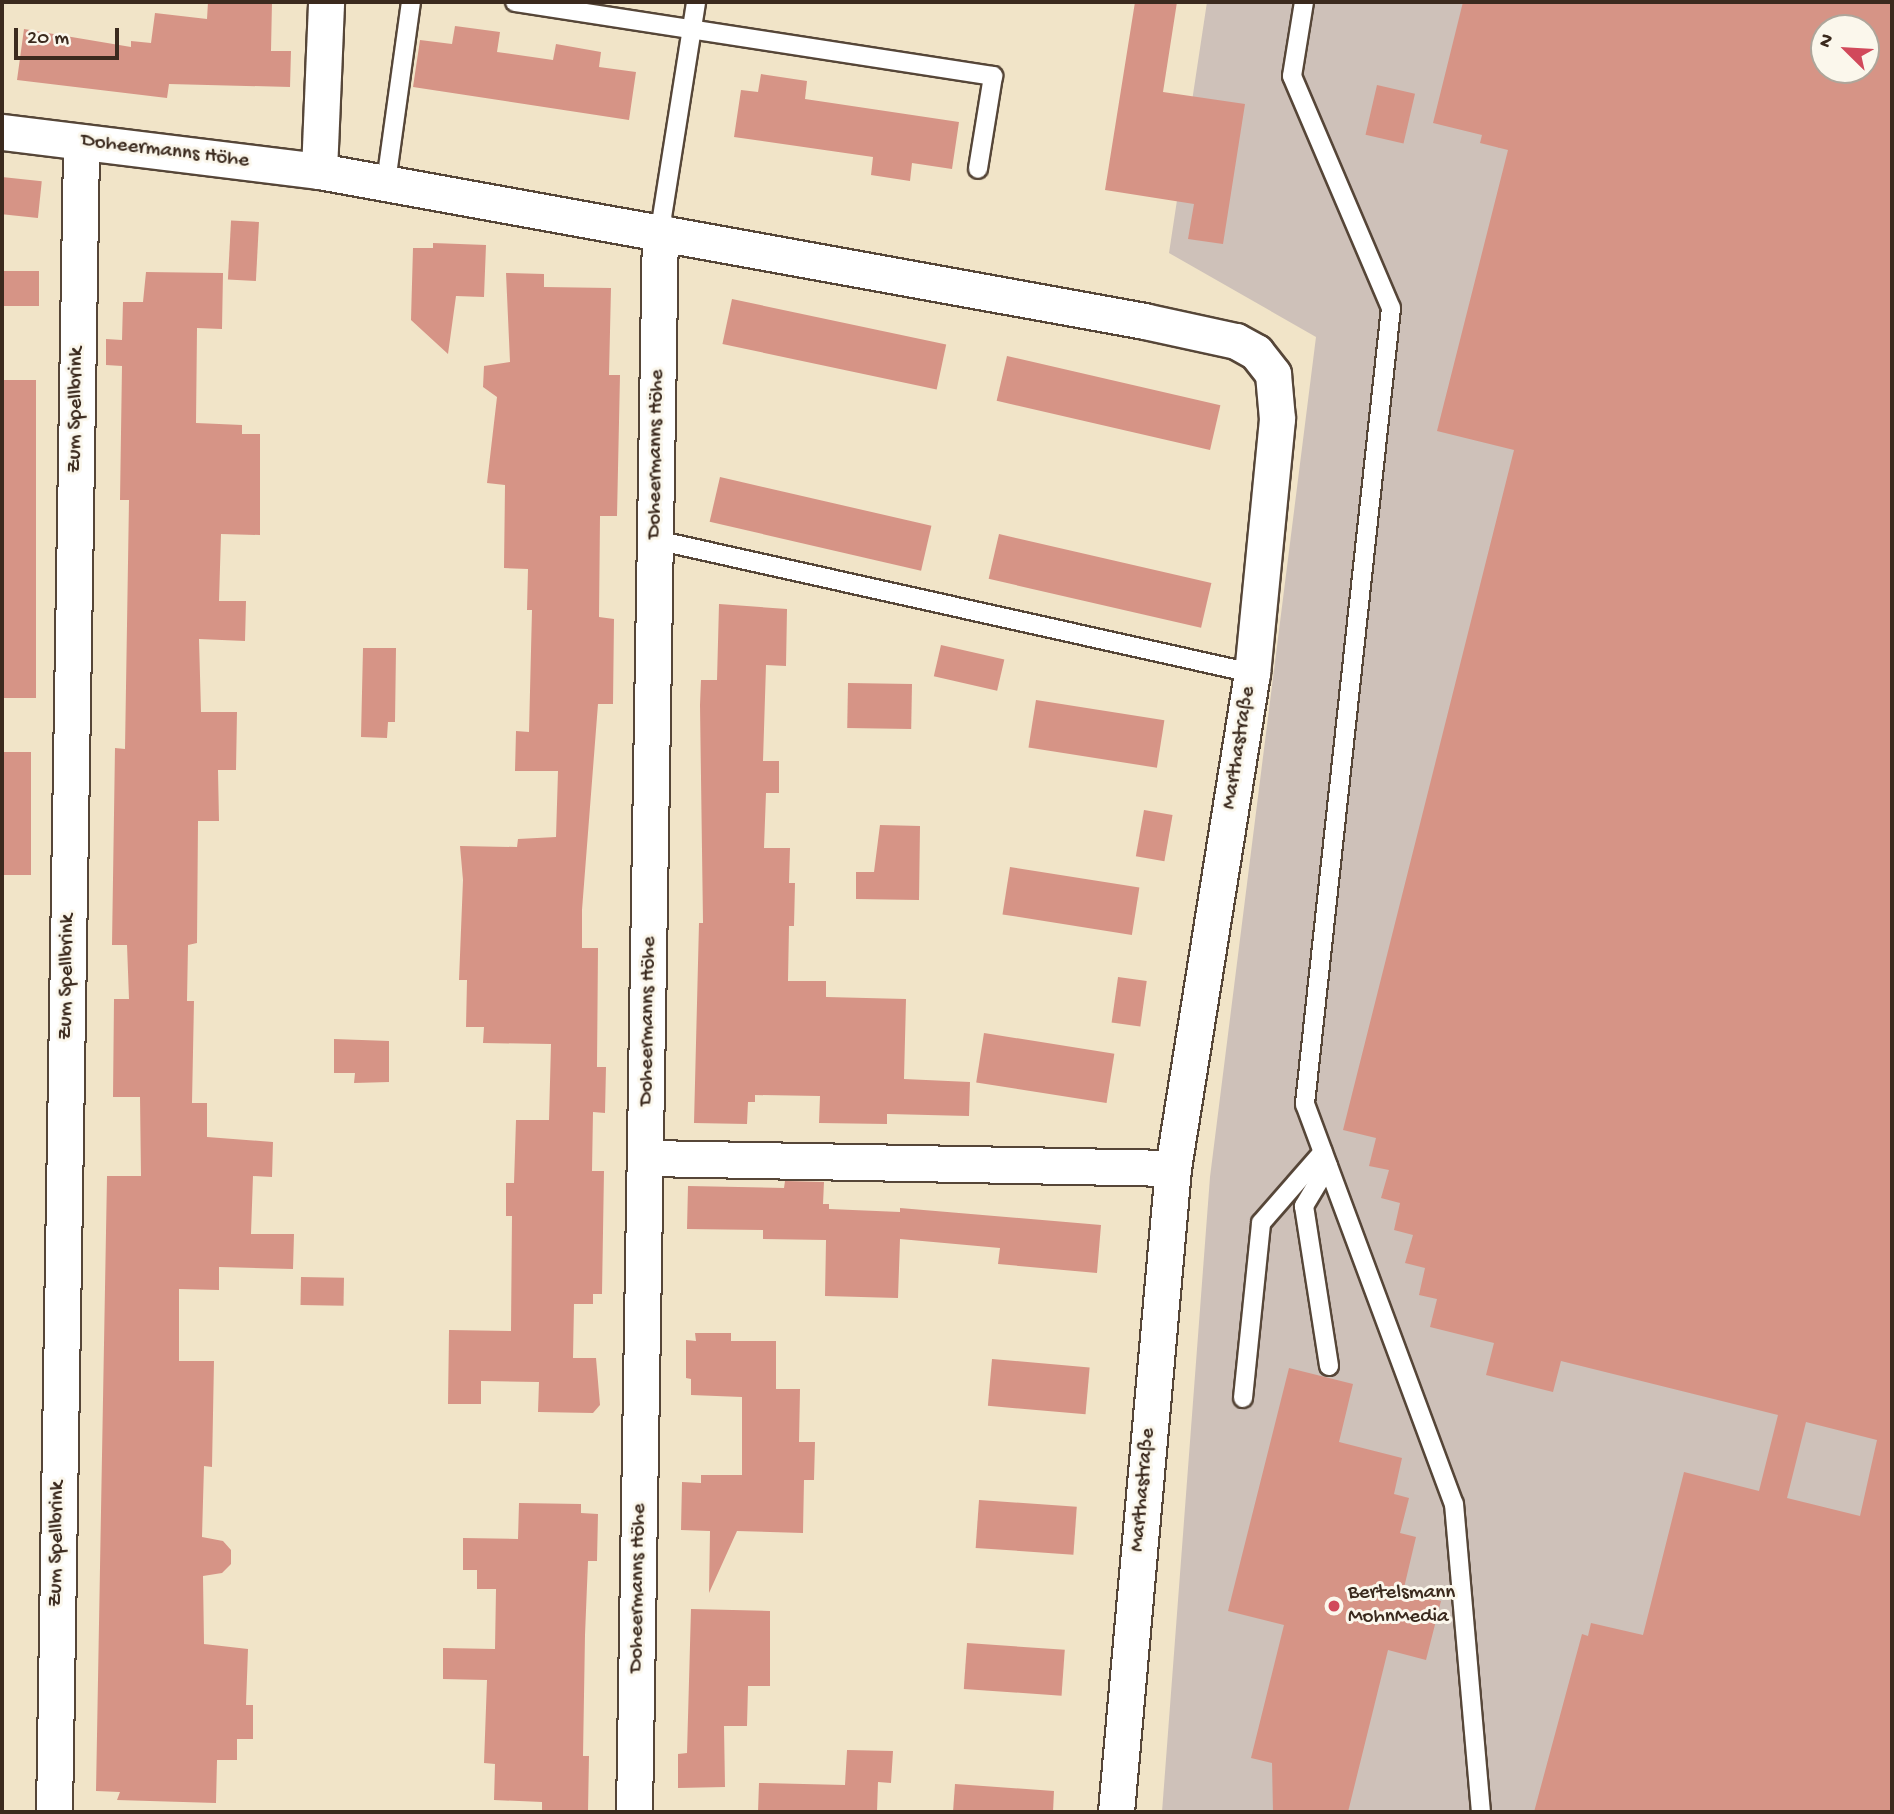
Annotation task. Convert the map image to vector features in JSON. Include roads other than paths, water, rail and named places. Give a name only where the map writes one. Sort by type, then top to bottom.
[{"type":"street","points":[[319,171],[326,2]]},
{"type":"street","name":"Doheermanns Höhe","points":[[2,132],[319,171],[660,230],[1236,341]]},
{"type":"street","name":"Zum Spellbrink","points":[[54,1812],[81,142]]},
{"type":"street","name":"Doheermanns Höhe","points":[[634,1812],[648,1158],[660,230]]},
{"type":"street","name":"Marthastraße","points":[[1116,1812],[1172,1168],[1252,673],[1277,419],[1273,374],[1256,352],[1236,341]]},
{"type":"street","points":[[648,1158],[1172,1168]]},
{"type":"lane","points":[[386,183],[411,2]]},
{"type":"lane","points":[[515,2],[993,76],[978,169]]},
{"type":"lane","points":[[660,230],[696,2]]},
{"type":"lane","points":[[1304,2],[1292,76],[1391,308],[1305,1104],[1454,1504],[1481,1812]]},
{"type":"lane","points":[[656,540],[1252,673]]},
{"type":"lane","points":[[1326,1159],[1304,1206],[1329,1366]]},
{"type":"lane","points":[[1243,1398],[1261,1223],[1326,1159]]},
{"type":"place","name":"Bertelsmann MohnMedia","points":[[1334,1606]]}]
